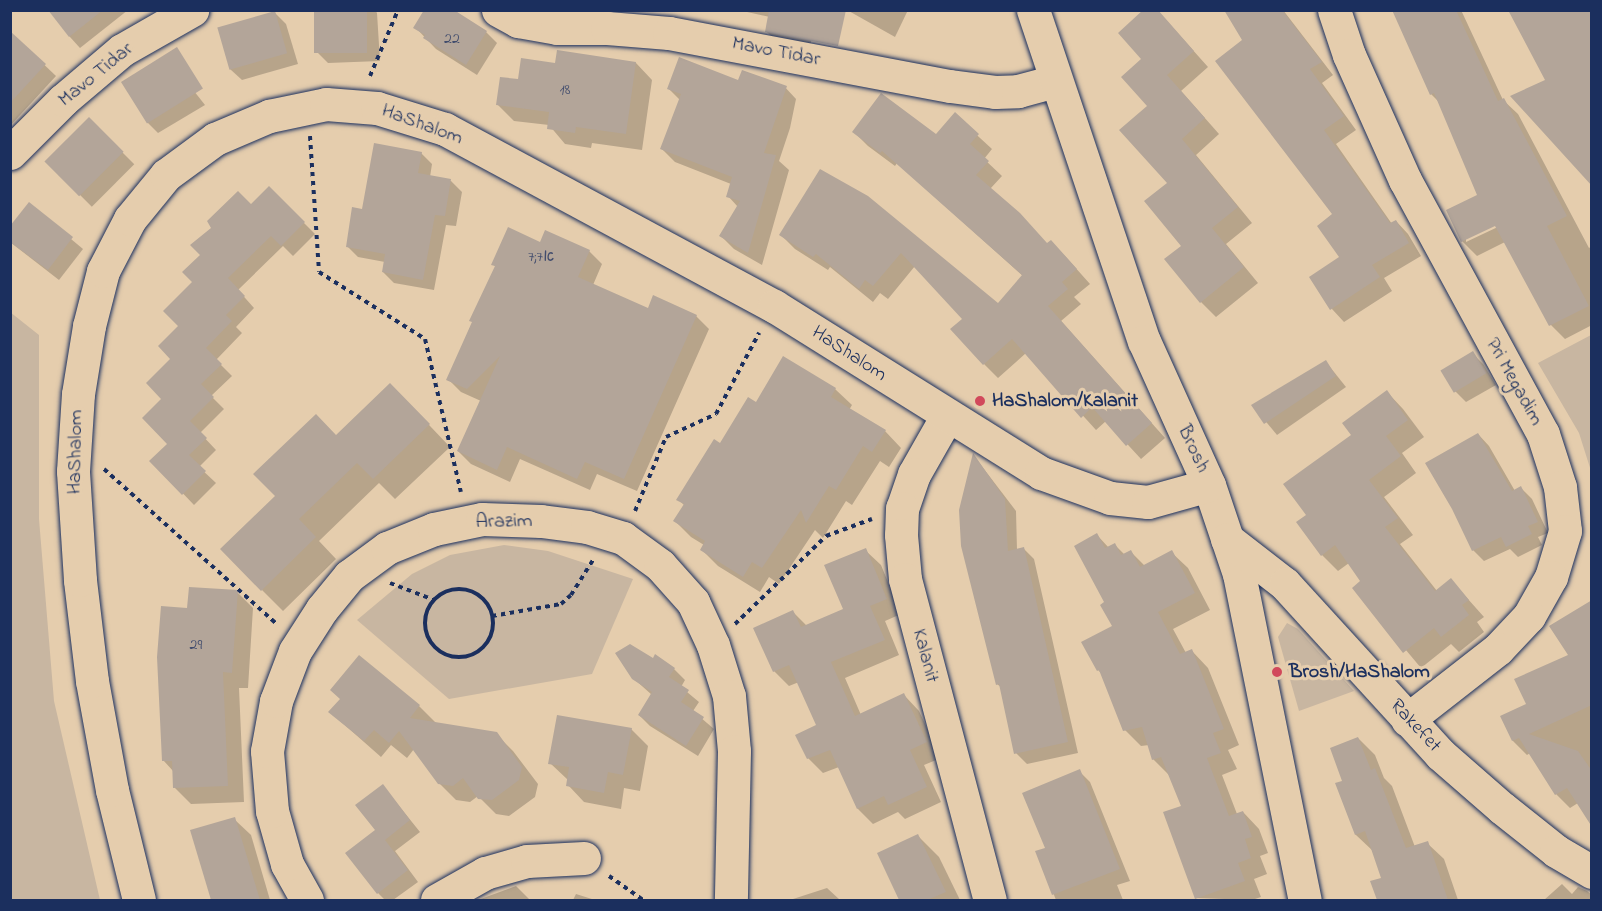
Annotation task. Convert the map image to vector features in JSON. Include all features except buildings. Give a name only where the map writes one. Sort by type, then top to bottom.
[{"type":"street","name":"Mavo Tidar","points":[[10,153],[63,100],[122,50],[192,10]]},
{"type":"street","name":"Mavo Tidar","points":[[498,10],[518,21],[557,28],[607,28],[669,33],[950,86],[994,92],[1018,91],[1054,81]]},
{"type":"street","name":"Brosh","points":[[1034,10],[1054,81],[1144,341],[1209,485],[1239,574],[1305,900]]},
{"type":"street","name":"Pri Megadim","points":[[1334,10],[1349,55],[1405,180],[1543,434],[1562,498],[1565,531],[1551,577],[1529,616],[1498,649],[1407,720]]},
{"type":"street","name":"HaShalom","points":[[139,900],[112,790],[92,681],[80,580],[73,471],[78,394],[89,326],[103,271],[130,219],[166,175],[215,139],[269,116],[326,104],[357,106],[377,108],[445,129],[774,306],[1041,473],[1110,498],[1148,502],[1209,485]]},
{"type":"street","name":"Kalanit","points":[[947,416],[914,474],[902,508],[901,535],[905,579],[990,900]]},
{"type":"street","name":"Arazim","points":[[307,900],[287,864],[272,811],[267,751],[276,701],[300,644],[322,609],[349,576],[387,548],[434,529],[482,519],[541,521],[587,526],[616,536],[660,564],[693,602],[713,645],[729,696],[734,751],[731,900]]},
{"type":"street","name":"Rakefet","points":[[1227,539],[1285,584],[1440,754],[1502,808],[1586,861]]},
{"type":"street","points":[[437,900],[485,873],[527,861],[584,858]]},
{"type":"path","points":[[357,106],[398,10]]},
{"type":"path","points":[[308,108],[319,272],[425,339],[468,522]]},
{"type":"path","points":[[492,616],[561,604],[571,595],[616,536],[666,437],[716,414],[774,306]]},
{"type":"path","points":[[75,443],[300,644]]},
{"type":"path","points":[[713,645],[826,536],[902,508]]},
{"type":"path","points":[[459,589],[479,597],[492,616],[492,628],[488,640],[481,649],[471,655],[459,657],[447,655],[431,644],[426,633],[428,610],[434,600],[448,591],[459,589]]},
{"type":"path","points":[[584,858],[643,900]]},
{"type":"shaded area","points":[[10,312],[39,335],[39,519],[54,701],[100,900],[11,900]]},
{"type":"shaded area","points":[[1591,335],[1591,471],[1579,433],[1538,363]]},
{"type":"shaded area","points":[[504,545],[548,551],[633,579],[592,674],[449,699],[357,620],[412,574],[450,555]]},
{"type":"shaded area","points":[[1287,623],[1298,629],[1354,691],[1299,711],[1278,637]]},
{"type":"place","name":"HaShalom/Kalanit","points":[[980,401]]},
{"type":"place","name":"Brosh/HaShalom","points":[[1277,672]]}]
